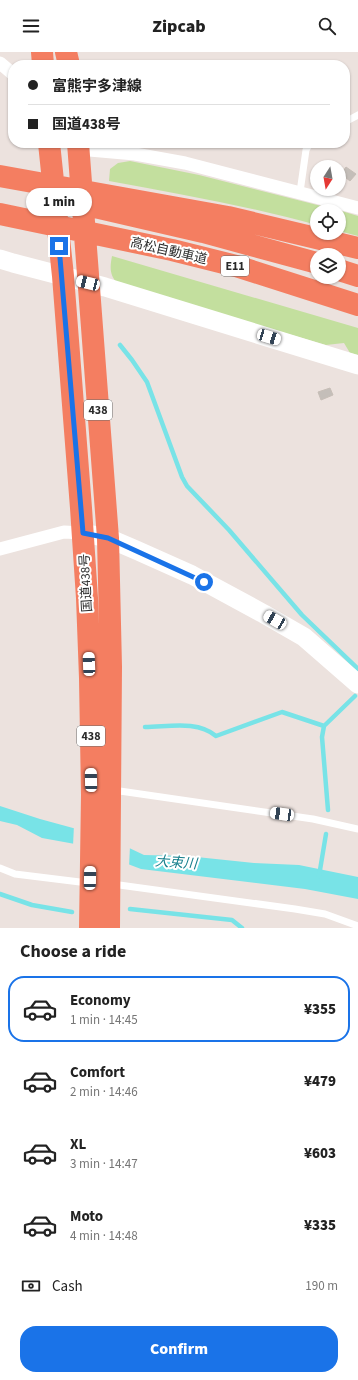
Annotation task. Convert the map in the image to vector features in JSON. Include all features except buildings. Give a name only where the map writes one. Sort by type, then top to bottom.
[{"type":"highway","name":"国道438号","points":[[49,148],[62,276],[83,533],[89,663],[104,793]]},
{"type":"highway","name":"国道438号","points":[[78,148],[108,538],[111,667],[100,881],[90,928]]},
{"type":"highway","points":[[0,176],[106,202],[228,217],[358,248]]},
{"type":"highway","name":"高松自動車道","points":[[0,187],[106,202],[203,232],[310,261]]},
{"type":"highway","name":"高松自動車道","points":[[0,214],[109,236],[236,266],[358,305]]},
{"type":"highway","points":[[346,272],[358,276]]},
{"type":"highway","points":[[324,293],[358,311]]},
{"type":"highway","name":"国道438号","points":[[100,881],[109,928]]},
{"type":"main road","points":[[0,259],[88,283],[358,365]]},
{"type":"main road","points":[[83,533],[108,538],[192,575],[286,626],[304,637],[358,684]]},
{"type":"street","points":[[0,62],[8,69]]},
{"type":"street","points":[[92,148],[178,162],[358,208]]},
{"type":"street","points":[[0,549],[64,532],[83,533]]},
{"type":"lane","points":[[300,192],[307,148]]},
{"type":"lane","points":[[104,793],[313,819],[358,829]]},
{"type":"lane","points":[[0,868],[16,874],[100,881],[303,910],[325,914],[358,926]]},
{"type":"green space","points":[[130,161],[199,175],[313,204],[310,204],[310,223],[240,206],[109,181],[110,169],[118,163]]},
{"type":"green space","points":[[346,212],[358,216],[358,236],[346,233]]},
{"type":"green space","points":[[112,256],[358,328],[358,355],[350,353],[344,343],[326,345],[118,284],[115,281],[111,271]]},
{"type":"water","name":"大束川","points":[[0,806],[40,819],[106,837],[144,855],[187,856],[254,863],[299,865],[358,877],[358,899],[305,889],[141,869],[75,844],[42,838],[17,825],[0,821]]},
{"type":"pier","points":[[74,825],[107,835],[130,846],[129,867],[73,846]]},
{"type":"waterway","points":[[120,345],[147,382],[182,477],[187,486],[229,530],[302,615],[358,669]]},
{"type":"waterway","points":[[328,810],[322,737],[324,726],[355,696]]},
{"type":"waterway","points":[[145,727],[191,726],[208,731],[216,736],[282,712],[324,726]]},
{"type":"waterway","points":[[319,876],[326,834]]},
{"type":"waterway","points":[[0,894],[32,905],[72,912]]},
{"type":"waterway","points":[[130,909],[232,920],[242,928]]},
{"type":"route","points":[[59,246],[83,533],[108,538],[192,575],[204,582]]}]
